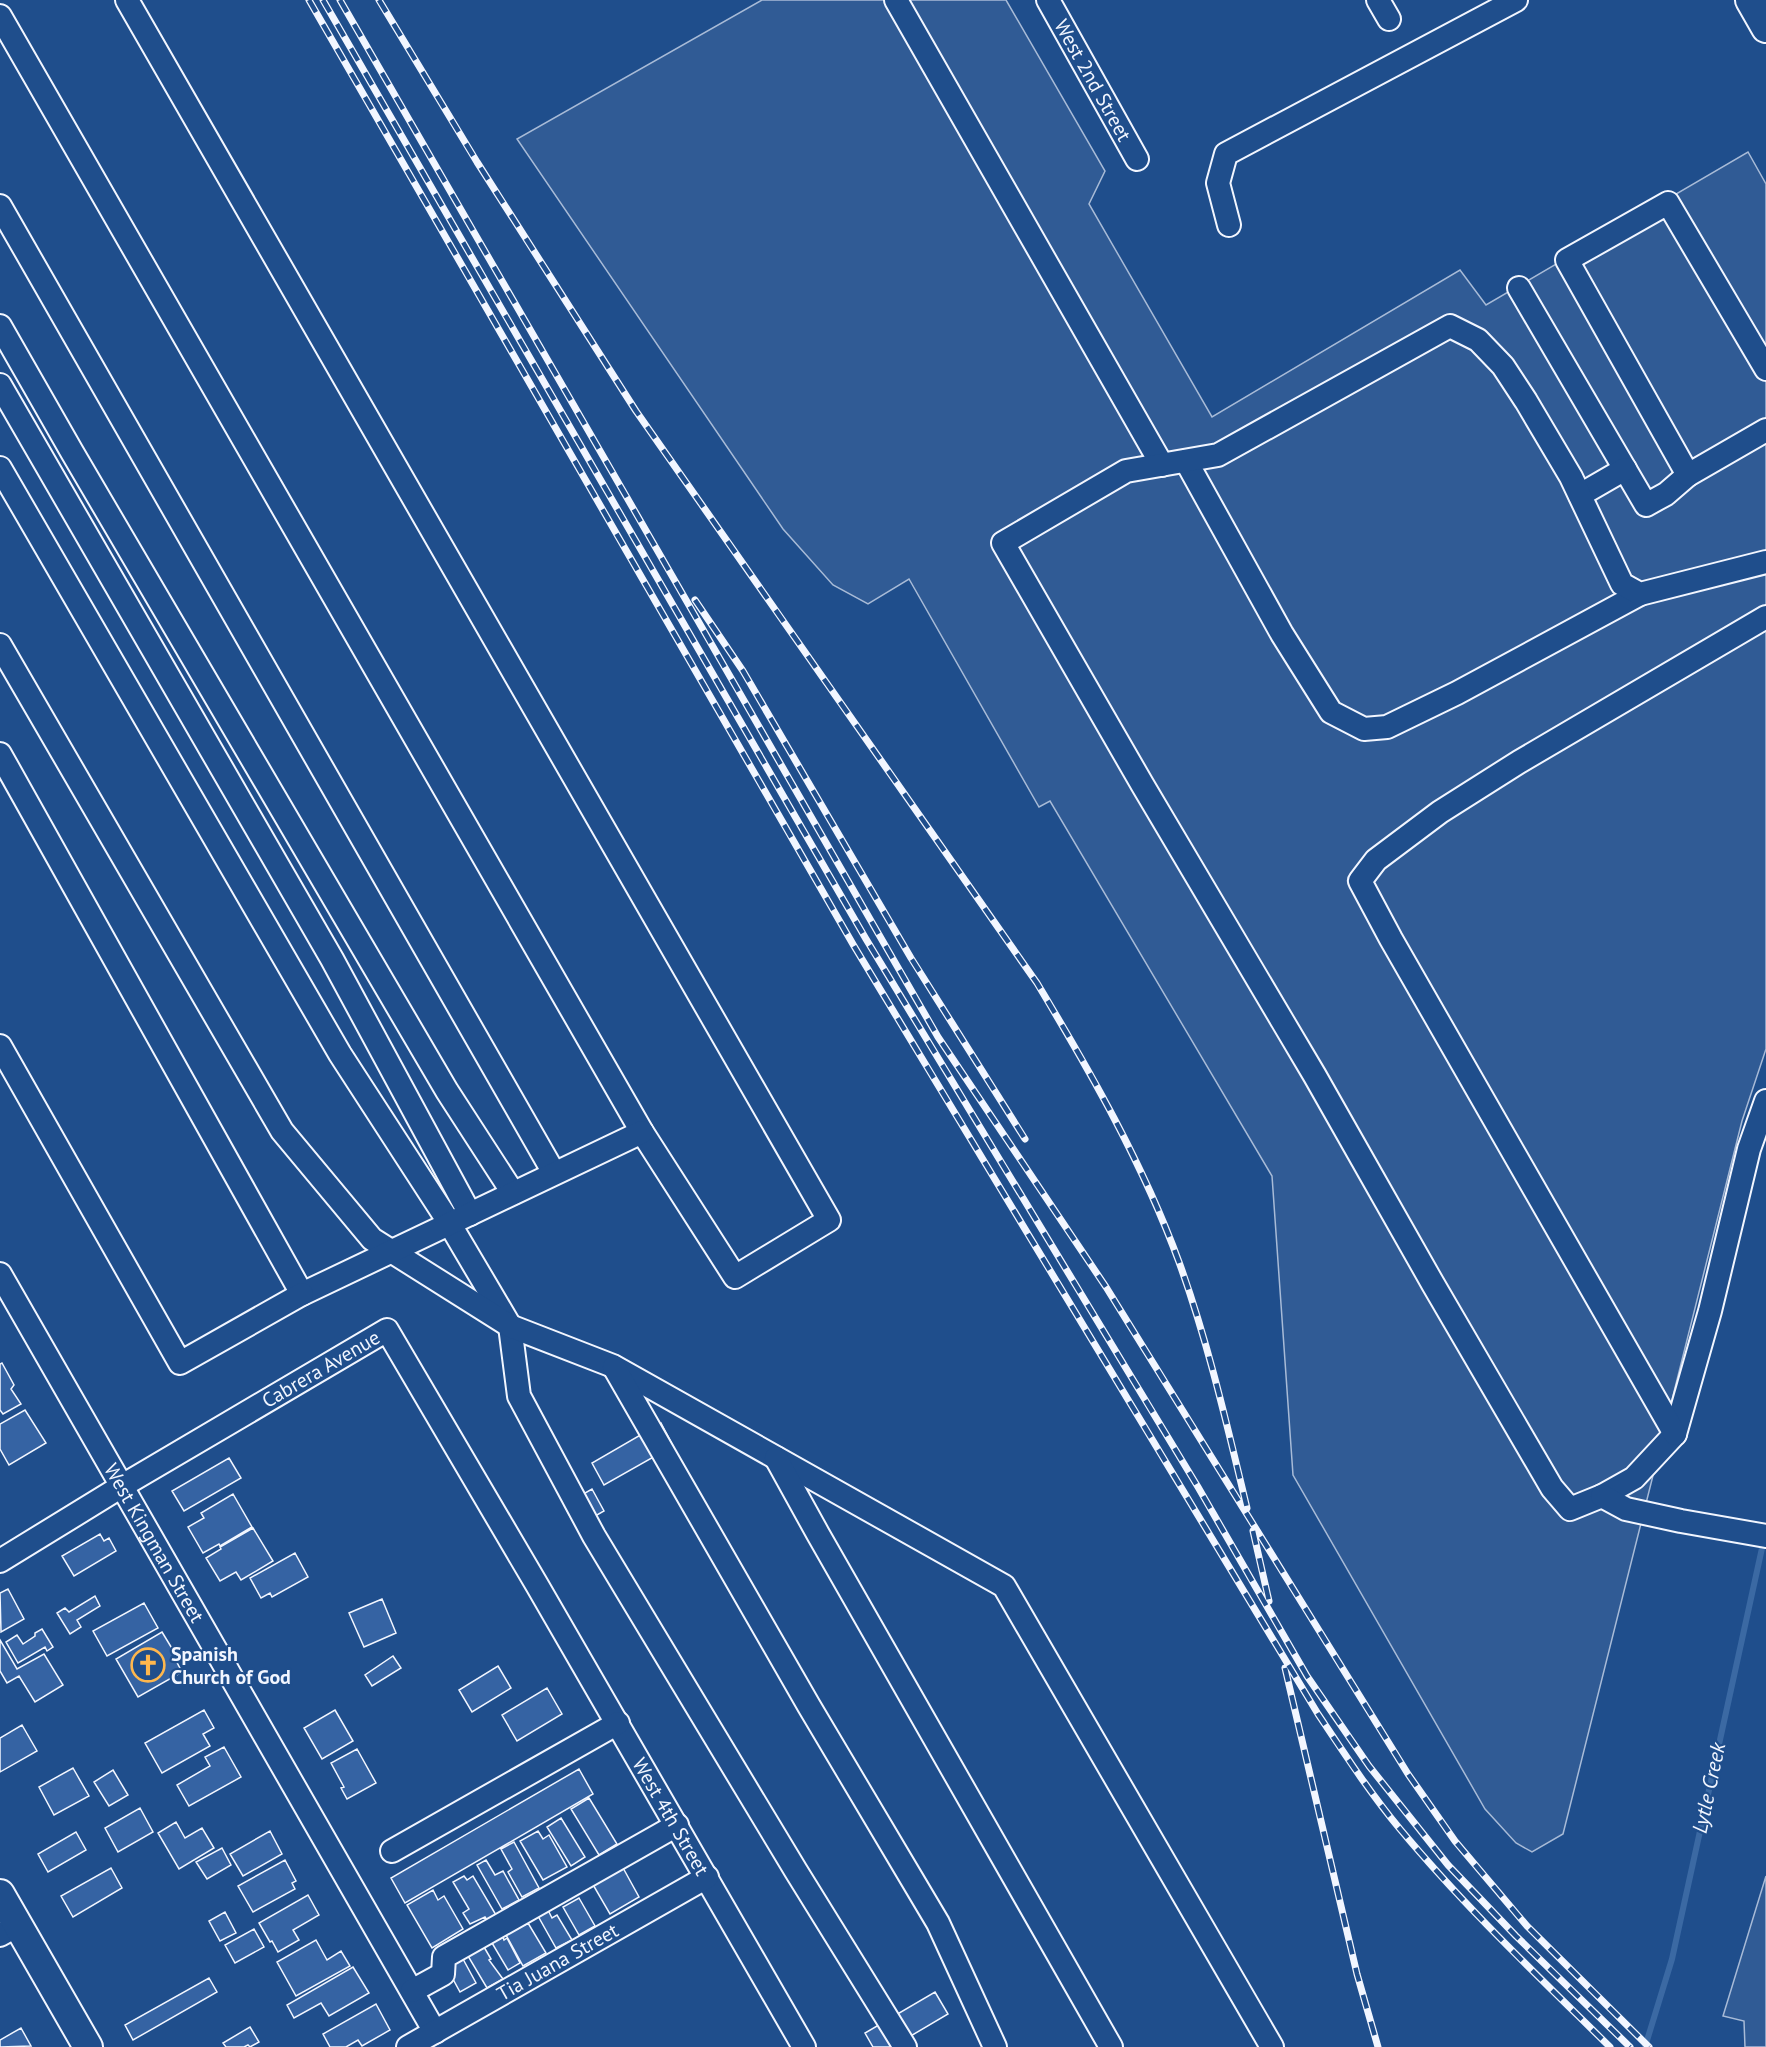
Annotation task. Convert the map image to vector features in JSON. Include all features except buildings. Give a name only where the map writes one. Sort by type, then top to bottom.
[{"type":"main road","points":[[1750,0],[1766,28]]},
{"type":"main road","points":[[0,1894],[9,1930],[88,2047]]},
{"type":"street","points":[[0,16],[642,1132],[735,1277],[829,1220],[127,0]]},
{"type":"street","points":[[897,0],[1162,465]]},
{"type":"street","name":"West 2nd Street","points":[[1048,0],[1137,159]]},
{"type":"street","points":[[1229,225],[1218,183],[1226,154],[1516,0]]},
{"type":"street","points":[[1688,475],[1567,260],[1668,203],[1766,369]]},
{"type":"street","points":[[0,206],[554,1173]]},
{"type":"street","points":[[1519,288],[1646,505],[1666,494],[1688,475],[1766,430]]},
{"type":"street","points":[[0,326],[440,1080],[513,1193]]},
{"type":"street","points":[[1640,594],[1622,584],[1571,477],[1503,366],[1478,340],[1450,326],[1218,456],[1126,471],[1003,543],[1315,1076],[1438,1294],[1552,1488],[1570,1509],[1602,1496],[1634,1478],[1675,1434],[1710,1311],[1749,1149],[1766,1101]]},
{"type":"street","points":[[0,385],[326,949],[470,1214]]},
{"type":"street","points":[[1186,461],[1282,634],[1331,712],[1364,729],[1387,727],[1457,693],[1640,594],[1766,562]]},
{"type":"street","points":[[0,468],[340,1054],[449,1224],[510,1326],[519,1396],[594,1536],[905,2047]]},
{"type":"street","points":[[1580,495],[1625,469]]},
{"type":"street","points":[[1675,1434],[1397,950],[1360,881],[1376,860],[1440,812],[1519,762],[1766,617]]},
{"type":"street","points":[[0,645],[282,1131],[372,1239],[510,1326],[614,1366],[1004,1586],[1272,2047]]},
{"type":"street","points":[[0,754],[302,1294]]},
{"type":"street","points":[[0,1046],[180,1363],[302,1294],[642,1132]]},
{"type":"street","name":"West Kingman Street","points":[[0,1275],[435,2032]]},
{"type":"street","name":"Cabrera Avenue","points":[[0,1561],[122,1486],[387,1330],[537,1584]]},
{"type":"street","points":[[614,1366],[809,1706],[938,1923],[995,2047]]},
{"type":"street","points":[[776,1458],[1111,2047]]},
{"type":"street","points":[[1602,1496],[1626,1509],[1766,1536]]},
{"type":"street","name":"West 4th Street","points":[[537,1584],[804,2047]]},
{"type":"street","points":[[392,1851],[618,1723]]},
{"type":"street","points":[[412,1992],[443,1974],[444,1957],[677,1825]]},
{"type":"street","name":"Tia Juana Street","points":[[408,2047],[707,1877]]},
{"type":"shaded area","points":[[762,0],[1006,0],[1105,171],[1089,204],[1212,417],[1460,270],[1486,305],[1748,152],[1766,184],[1766,1049],[1742,1121],[1563,1834],[1532,1852],[1516,1843],[1485,1809],[1293,1475],[1272,1176],[1050,801],[1039,807],[909,579],[868,604],[833,585],[783,529],[517,139]]},
{"type":"shaded area","points":[[1766,1876],[1766,2047],[1745,2047],[1744,2021],[1723,2016]]},
{"type":"waterway","name":"Lytle Creek","points":[[1645,2047],[1672,1959],[1764,1539]]},
{"type":"railway","points":[[309,0],[854,946],[1318,1714],[1357,1773],[1425,1858],[1502,1941],[1610,2047]]},
{"type":"railway","points":[[323,0],[866,939],[1198,1487],[1307,1676],[1369,1766],[1448,1865],[1516,1936],[1630,2047]]},
{"type":"railway","points":[[340,0],[938,1037],[1106,1287],[1408,1774],[1455,1841],[1527,1926],[1649,2047]]},
{"type":"railway","points":[[379,0],[477,162],[636,411],[1037,983],[1077,1051],[1132,1154],[1179,1262],[1208,1353],[1247,1508]]},
{"type":"railway","points":[[695,600],[743,671],[911,958],[1025,1139]]},
{"type":"railway","points":[[1253,1531],[1269,1601]]},
{"type":"railway","points":[[1285,1668],[1357,1974],[1378,2047]]},
{"type":"place","name":"Spanish Church of God","points":[[148,1665]]}]
